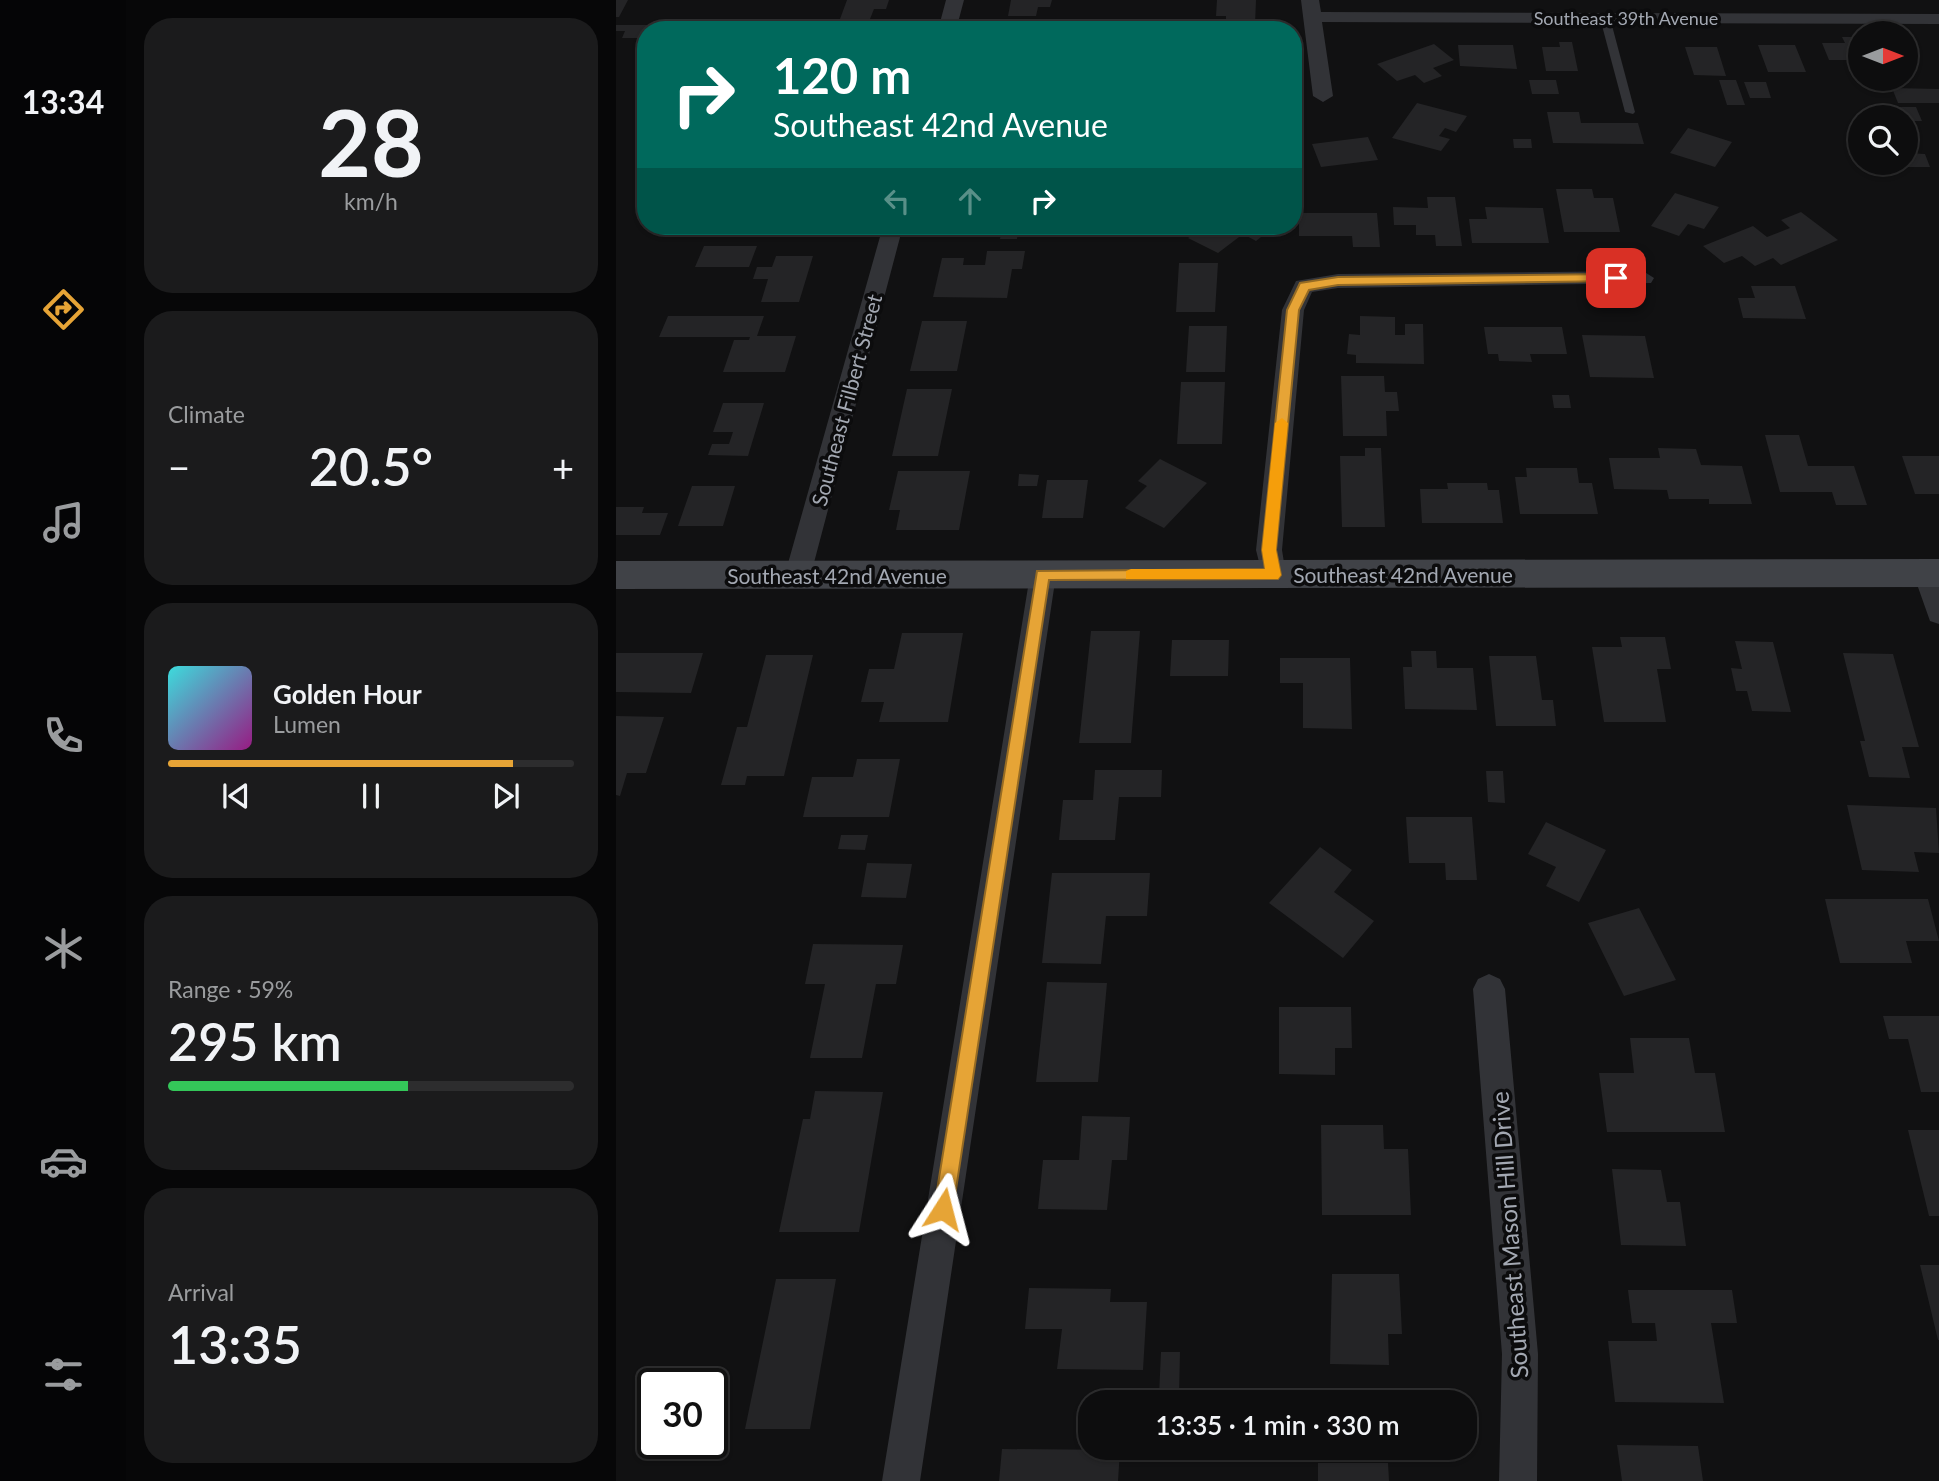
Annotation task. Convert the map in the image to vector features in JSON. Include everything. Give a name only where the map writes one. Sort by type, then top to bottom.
[{"type":"street","points":[[949,21],[955,0]]},
{"type":"street","points":[[1312,9],[1317,68],[1323,96]]},
{"type":"street","name":"Southeast 39th Avenue","points":[[1312,9],[1605,18],[1939,19]]},
{"type":"street","name":"Southeast Filbert Street","points":[[798,574],[891,235]]},
{"type":"street","points":[[1273,575],[1269,550],[1293,310],[1304,286],[1338,281],[1643,278]]},
{"type":"street","points":[[1933,573],[1939,614]]},
{"type":"street","name":"Southeast 42nd Avenue","points":[[616,575],[1933,573]]},
{"type":"street","points":[[901,1481],[1043,575]]},
{"type":"street","name":"Southeast Mason Hill Drive","points":[[1489,989],[1520,1354],[1518,1481]]},
{"type":"lane","points":[[1605,18],[1630,112]]},
{"type":"building","points":[[616,0],[628,0],[619,17],[616,17]]},
{"type":"building","points":[[847,0],[889,0],[886,9],[874,9],[870,19],[840,19]]},
{"type":"building","points":[[1011,0],[1052,0],[1050,7],[1038,7],[1036,16],[1008,16]]},
{"type":"building","points":[[1217,0],[1256,0],[1255,21],[1226,21],[1226,16],[1216,16]]},
{"type":"building","points":[[616,25],[637,25],[637,38],[622,38],[625,31],[616,31]]},
{"type":"building","points":[[1842,37],[1848,37],[1848,60],[1829,60],[1822,43],[1845,43]]},
{"type":"building","points":[[1559,42],[1572,42],[1578,71],[1546,71],[1542,47],[1560,47]]},
{"type":"building","points":[[1434,44],[1454,60],[1433,68],[1442,76],[1424,83],[1415,75],[1397,81],[1377,64]]},
{"type":"building","points":[[1458,45],[1513,45],[1517,69],[1460,66]]},
{"type":"building","points":[[1758,45],[1795,45],[1806,72],[1768,72]]},
{"type":"building","points":[[1685,47],[1717,47],[1726,76],[1694,75]]},
{"type":"building","points":[[1529,80],[1556,80],[1559,94],[1532,94]]},
{"type":"building","points":[[1719,80],[1736,80],[1745,105],[1727,105]]},
{"type":"building","points":[[1744,82],[1766,82],[1771,98],[1750,98]]},
{"type":"building","points":[[1939,89],[1939,103],[1898,103],[1893,91]]},
{"type":"building","points":[[1417,103],[1467,116],[1456,132],[1445,128],[1439,136],[1450,139],[1441,151],[1392,138]]},
{"type":"building","points":[[1547,112],[1579,112],[1581,123],[1638,123],[1644,144],[1553,143]]},
{"type":"building","points":[[1688,128],[1732,142],[1715,167],[1670,153]]},
{"type":"building","points":[[1368,137],[1378,160],[1321,167],[1312,144]]},
{"type":"building","points":[[1513,139],[1531,139],[1532,148],[1514,148]]},
{"type":"building","points":[[1918,154],[1925,154],[1930,167],[1918,167]]},
{"type":"building","points":[[1556,189],[1592,189],[1594,198],[1613,198],[1620,232],[1564,232]]},
{"type":"building","points":[[1675,193],[1719,207],[1704,229],[1688,224],[1679,236],[1651,226]]},
{"type":"building","points":[[1427,197],[1455,197],[1462,246],[1436,246],[1435,235],[1416,235],[1416,225],[1394,225],[1393,207],[1428,208]]},
{"type":"building","points":[[1485,207],[1543,208],[1549,243],[1472,243],[1469,219],[1487,219]]},
{"type":"building","points":[[1801,212],[1838,240],[1781,265],[1773,258],[1755,266],[1742,256],[1724,263],[1703,246],[1753,226],[1767,237],[1790,228],[1781,220]]},
{"type":"building","points":[[1302,213],[1377,213],[1380,247],[1353,247],[1352,236],[1299,236],[1302,235]]},
{"type":"building","points":[[1001,235],[1018,235],[1017,239],[1000,239]]},
{"type":"building","points":[[1192,235],[1242,235],[1218,253],[1188,238]]},
{"type":"building","points":[[1245,235],[1264,235],[1256,241]]},
{"type":"building","points":[[704,246],[757,246],[749,267],[695,267]]},
{"type":"building","points":[[987,251],[1025,251],[1022,269],[1012,269],[1007,298],[933,297],[942,258],[964,258],[963,265],[985,265]]},
{"type":"building","points":[[776,256],[813,256],[799,302],[761,302],[768,279],[753,279],[757,267],[772,267]]},
{"type":"building","points":[[1179,263],[1218,263],[1215,312],[1176,312]]},
{"type":"building","points":[[1751,286],[1795,286],[1806,319],[1743,318],[1738,298],[1755,298]]},
{"type":"building","points":[[668,316],[764,316],[757,336],[796,336],[785,372],[723,372],[734,340],[749,340],[750,337],[659,337]]},
{"type":"building","points":[[1360,316],[1395,317],[1395,335],[1405,335],[1405,324],[1423,324],[1424,364],[1356,363],[1356,355],[1347,354],[1349,334],[1360,335]]},
{"type":"building","points":[[922,321],[967,321],[957,371],[910,371]]},
{"type":"building","points":[[1189,326],[1227,326],[1225,372],[1186,372]]},
{"type":"building","points":[[1484,327],[1562,327],[1567,354],[1530,354],[1532,362],[1499,361],[1498,354],[1488,354]]},
{"type":"building","points":[[1582,335],[1645,336],[1654,378],[1590,377]]},
{"type":"building","points":[[1341,376],[1384,376],[1385,392],[1397,392],[1399,411],[1386,411],[1387,436],[1343,436]]},
{"type":"building","points":[[1181,382],[1225,382],[1222,444],[1177,444]]},
{"type":"building","points":[[907,389],[952,389],[938,456],[892,456]]},
{"type":"building","points":[[1552,395],[1569,395],[1571,408],[1554,408]]},
{"type":"building","points":[[723,403],[764,403],[748,456],[708,455],[712,444],[729,444],[733,432],[713,432]]},
{"type":"building","points":[[1765,435],[1799,435],[1808,466],[1854,466],[1867,505],[1836,505],[1832,492],[1780,492]]},
{"type":"building","points":[[1365,448],[1381,448],[1385,527],[1342,527],[1340,456],[1365,456]]},
{"type":"building","points":[[1658,448],[1696,449],[1701,465],[1742,466],[1752,504],[1709,504],[1709,499],[1669,499],[1667,490],[1614,489],[1609,458],[1660,458]]},
{"type":"building","points":[[1902,456],[1939,456],[1939,494],[1915,494]]},
{"type":"building","points":[[1160,459],[1207,483],[1164,528],[1125,508],[1147,486],[1138,481]]},
{"type":"building","points":[[1526,468],[1577,468],[1579,483],[1592,483],[1598,514],[1520,514],[1515,477],[1527,477]]},
{"type":"building","points":[[898,471],[970,471],[959,530],[896,530],[900,510],[889,510]]},
{"type":"building","points":[[1019,474],[1039,475],[1037,486],[1018,486]]},
{"type":"building","points":[[1047,480],[1088,480],[1083,518],[1042,518]]},
{"type":"building","points":[[1447,483],[1487,483],[1488,490],[1499,490],[1503,523],[1422,523],[1420,489],[1448,489]]},
{"type":"building","points":[[692,486],[735,486],[723,526],[678,526]]},
{"type":"building","points":[[616,507],[644,507],[642,513],[668,513],[660,535],[616,535]]},
{"type":"building","points":[[1091,631],[1140,631],[1131,743],[1079,743]]},
{"type":"building","points":[[902,633],[963,633],[948,722],[879,722],[884,702],[861,702],[869,669],[894,669]]},
{"type":"building","points":[[1620,637],[1665,637],[1671,669],[1657,669],[1666,722],[1604,722],[1592,647],[1622,647]]},
{"type":"building","points":[[1172,640],[1229,640],[1228,676],[1170,676]]},
{"type":"building","points":[[1735,641],[1773,642],[1791,712],[1752,711],[1747,691],[1736,691],[1731,668],[1742,669]]},
{"type":"building","points":[[1411,651],[1436,651],[1437,668],[1473,668],[1477,710],[1405,709],[1403,667],[1412,667]]},
{"type":"building","points":[[616,653],[703,653],[691,693],[616,692]]},
{"type":"building","points":[[1843,653],[1893,654],[1919,747],[1902,747],[1910,778],[1869,777],[1860,741],[1865,741]]},
{"type":"building","points":[[766,655],[813,655],[784,776],[747,776],[745,785],[721,785],[737,727],[747,727]]},
{"type":"building","points":[[1489,656],[1536,656],[1542,700],[1553,700],[1556,726],[1496,726]]},
{"type":"building","points":[[1280,658],[1350,658],[1352,729],[1303,728],[1303,683],[1280,683]]},
{"type":"building","points":[[616,716],[664,717],[646,773],[627,773],[620,796],[616,795]]},
{"type":"building","points":[[857,759],[900,759],[889,817],[803,817],[812,777],[853,777]]},
{"type":"building","points":[[1095,770],[1162,770],[1161,797],[1119,797],[1115,840],[1059,840],[1063,800],[1093,800]]},
{"type":"building","points":[[1486,771],[1503,771],[1505,803],[1488,802]]},
{"type":"building","points":[[1847,805],[1936,808],[1939,853],[1914,852],[1919,872],[1862,870]]},
{"type":"building","points":[[1406,817],[1472,817],[1477,880],[1446,880],[1445,863],[1409,863]]},
{"type":"building","points":[[1546,822],[1606,850],[1579,902],[1546,886],[1556,867],[1528,854]]},
{"type":"building","points":[[841,835],[868,835],[865,850],[838,849]]},
{"type":"building","points":[[1320,847],[1352,870],[1334,892],[1374,921],[1343,958],[1269,903]]},
{"type":"building","points":[[867,863],[912,864],[906,898],[861,897]]},
{"type":"building","points":[[1052,873],[1150,873],[1147,916],[1106,916],[1101,964],[1042,963]]},
{"type":"building","points":[[1825,899],[1928,899],[1939,941],[1906,941],[1912,963],[1840,963]]},
{"type":"building","points":[[1639,908],[1676,980],[1624,996],[1588,923]]},
{"type":"building","points":[[813,944],[903,945],[896,984],[876,984],[862,1058],[810,1058],[825,984],[805,984]]},
{"type":"building","points":[[1047,982],[1107,983],[1098,1082],[1036,1082]]},
{"type":"building","points":[[1279,1007],[1351,1007],[1352,1048],[1335,1048],[1335,1075],[1279,1074]]},
{"type":"building","points":[[1883,1016],[1939,1016],[1939,1092],[1921,1092],[1908,1039],[1889,1039]]},
{"type":"building","points":[[1630,1038],[1689,1038],[1695,1073],[1715,1073],[1725,1132],[1607,1132],[1599,1073],[1634,1073]]},
{"type":"building","points":[[815,1091],[883,1092],[859,1232],[779,1232],[803,1119],[810,1119]]},
{"type":"building","points":[[1082,1116],[1130,1117],[1127,1160],[1112,1160],[1107,1210],[1038,1209],[1043,1160],[1079,1160]]},
{"type":"building","points":[[1321,1125],[1383,1125],[1384,1149],[1408,1149],[1411,1215],[1322,1215]]},
{"type":"building","points":[[1908,1130],[1939,1130],[1939,1216],[1929,1216]]},
{"type":"building","points":[[1612,1169],[1661,1170],[1667,1202],[1680,1202],[1686,1246],[1621,1245]]},
{"type":"building","points":[[1920,1265],[1939,1265],[1939,1340],[1938,1340]]},
{"type":"building","points":[[1332,1274],[1399,1274],[1402,1334],[1388,1334],[1389,1365],[1330,1364]]},
{"type":"building","points":[[776,1279],[836,1279],[810,1429],[745,1429]]},
{"type":"building","points":[[1029,1288],[1111,1289],[1110,1302],[1147,1302],[1143,1370],[1057,1369],[1062,1329],[1025,1329]]},
{"type":"building","points":[[1628,1290],[1732,1290],[1737,1323],[1711,1323],[1724,1403],[1615,1402],[1608,1341],[1657,1341],[1655,1323],[1632,1323]]},
{"type":"building","points":[[1161,1352],[1180,1352],[1179,1390],[1159,1390]]},
{"type":"building","points":[[1617,1445],[1698,1446],[1703,1481],[1622,1481]]},
{"type":"building","points":[[1002,1449],[1078,1450],[1078,1460],[1119,1460],[1118,1481],[999,1481]]},
{"type":"building","points":[[1318,1463],[1388,1463],[1389,1481],[1318,1481]]},
{"type":"slow traffic","points":[[1131,575],[1273,575],[1269,550],[1282,423]]},
{"type":"route","points":[[943,1209],[1043,575],[1273,575],[1269,550],[1293,310],[1304,286],[1338,281],[1616,278]]}]
